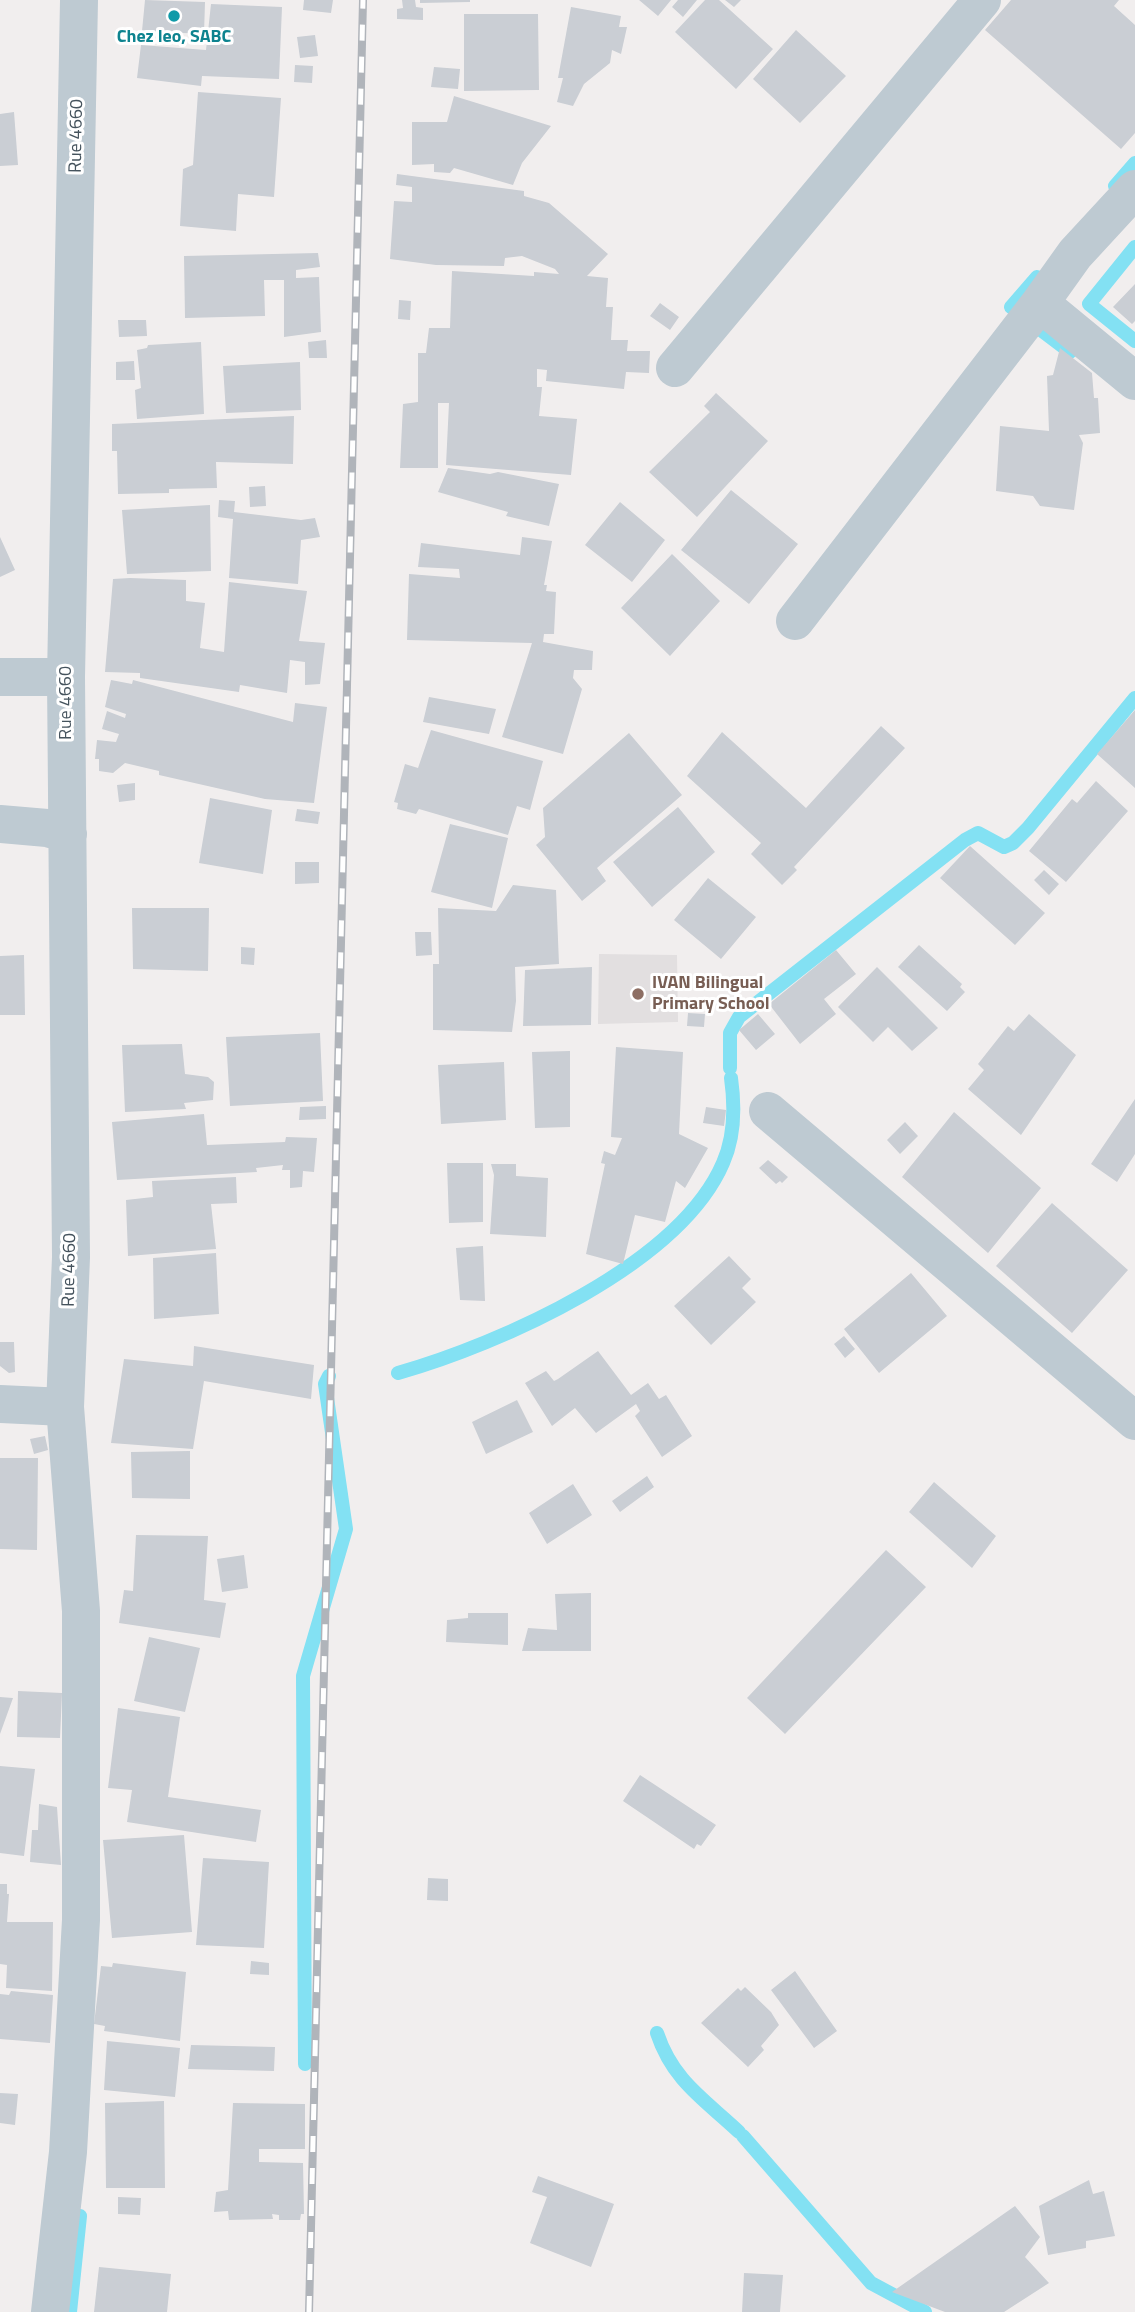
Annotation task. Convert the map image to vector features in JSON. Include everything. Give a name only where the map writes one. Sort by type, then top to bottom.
[{"type":"street","name":"Rue 4660","points":[[50,2312],[68,2152],[81,1920],[80,1611],[65,1407],[71,1257],[66,677],[79,0]]},
{"type":"street","points":[[675,368],[982,0]]},
{"type":"street","points":[[795,621],[1075,254],[1135,189]]},
{"type":"street","points":[[1040,303],[1135,381]]},
{"type":"street","points":[[0,677],[66,677]]},
{"type":"street","points":[[0,824],[47,828],[68,834]]},
{"type":"street","points":[[768,1111],[1135,1421]]},
{"type":"street","points":[[0,1404],[65,1407]]},
{"type":"shaded area","name":"IVAN Bilingual Primary School","points":[[599,954],[677,955],[678,1022],[598,1024]]},
{"type":"building","name":"Chez leo, SABC","points":[[145,0],[205,2],[204,34],[142,31]]},
{"type":"building","points":[[304,0],[333,0],[331,13],[303,10]]},
{"type":"building","points":[[402,0],[415,0],[416,7],[423,8],[423,20],[397,19],[397,9],[403,8]]},
{"type":"building","points":[[420,0],[470,0],[470,2],[420,3]]},
{"type":"building","points":[[639,0],[671,0],[658,16]]},
{"type":"building","points":[[678,0],[697,0],[683,17],[672,7]]},
{"type":"building","points":[[705,0],[719,0],[773,49],[736,89],[675,32]]},
{"type":"building","points":[[725,0],[741,0],[734,7]]},
{"type":"building","points":[[1011,0],[1119,0],[1114,6],[1135,25],[1135,133],[1121,149],[985,30]]},
{"type":"building","points":[[211,4],[282,7],[279,79],[202,76],[201,86],[137,78],[141,45],[206,50]]},
{"type":"building","points":[[571,7],[621,16],[619,27],[627,27],[621,54],[612,50],[610,63],[584,84],[573,106],[557,102],[563,78],[558,78]]},
{"type":"building","points":[[464,14],[538,14],[539,90],[464,91]]},
{"type":"building","points":[[796,30],[846,76],[800,123],[753,79]]},
{"type":"building","points":[[315,35],[318,56],[300,58],[297,37]]},
{"type":"building","points":[[295,65],[313,66],[312,83],[294,82]]},
{"type":"building","points":[[434,67],[460,69],[458,89],[431,87]]},
{"type":"building","points":[[198,92],[281,98],[274,197],[238,194],[236,231],[180,226],[183,169],[193,165]]},
{"type":"building","points":[[454,96],[551,126],[522,163],[513,185],[454,168],[450,173],[434,172],[434,164],[412,165],[412,122],[447,122]]},
{"type":"building","points":[[14,112],[18,165],[0,166],[0,114]]},
{"type":"building","points":[[397,174],[524,191],[524,196],[549,203],[608,254],[587,276],[608,278],[606,307],[613,307],[611,340],[628,340],[627,351],[650,351],[649,373],[626,372],[624,389],[546,381],[547,370],[537,369],[537,387],[542,387],[539,416],[577,419],[571,475],[446,465],[449,403],[438,403],[438,468],[400,468],[403,404],[418,402],[418,353],[426,353],[429,328],[450,328],[452,271],[534,276],[534,272],[559,274],[555,269],[522,256],[505,258],[504,266],[436,265],[390,259],[394,201],[412,202],[412,187],[396,185]]},
{"type":"building","points":[[318,253],[320,267],[296,270],[296,278],[319,277],[321,332],[284,337],[284,280],[264,280],[265,316],[185,318],[184,256]]},
{"type":"building","points":[[1135,284],[1135,321],[1132,324],[1113,307]]},
{"type":"building","points":[[399,300],[411,301],[410,320],[398,319]]},
{"type":"building","points":[[660,303],[679,317],[670,330],[650,316]]},
{"type":"building","points":[[118,320],[146,320],[147,336],[119,337]]},
{"type":"building","points":[[326,340],[327,358],[309,358],[308,342]]},
{"type":"building","points":[[201,342],[204,414],[137,419],[135,390],[141,388],[137,350],[147,348],[148,345]]},
{"type":"building","points":[[1060,348],[1092,373],[1094,398],[1098,398],[1100,433],[1079,435],[1083,443],[1074,510],[1040,506],[1033,496],[996,491],[1000,426],[1049,431],[1047,376],[1053,375]]},
{"type":"building","points":[[134,361],[135,380],[116,380],[116,362]]},
{"type":"building","points":[[300,362],[301,410],[226,413],[223,366]]},
{"type":"building","points":[[716,393],[768,441],[697,517],[649,472],[710,412],[704,406]]},
{"type":"building","points":[[294,416],[293,464],[216,462],[217,488],[118,494],[117,451],[112,451],[112,424]]},
{"type":"building","points":[[448,468],[490,474],[498,472],[559,484],[549,526],[506,516],[508,512],[438,492]]},
{"type":"building","points":[[265,486],[266,506],[250,507],[249,487]]},
{"type":"building","points":[[731,490],[798,544],[749,604],[681,550]]},
{"type":"building","points":[[219,500],[235,501],[234,512],[301,520],[315,518],[320,537],[301,540],[298,584],[229,578],[233,519],[218,517]]},
{"type":"building","points":[[620,502],[665,540],[632,582],[585,545]]},
{"type":"building","points":[[210,505],[211,571],[127,574],[122,510]]},
{"type":"building","points":[[0,537],[15,570],[0,577]]},
{"type":"building","points":[[522,537],[552,541],[544,585],[547,585],[546,591],[556,592],[554,634],[544,634],[543,642],[593,651],[592,670],[574,670],[573,678],[582,689],[563,754],[502,737],[532,643],[407,640],[409,574],[460,578],[459,569],[418,567],[421,543],[520,555]]},
{"type":"building","points":[[672,554],[720,601],[670,656],[621,608]]},
{"type":"building","points":[[113,579],[186,580],[186,601],[205,603],[200,648],[224,652],[229,582],[307,591],[299,641],[325,643],[320,684],[305,685],[305,662],[290,660],[287,693],[240,685],[239,692],[140,678],[140,673],[105,672]]},
{"type":"building","points":[[111,680],[132,684],[133,680],[293,722],[295,703],[327,707],[314,803],[265,799],[159,775],[159,771],[125,763],[113,773],[99,771],[99,759],[95,759],[97,740],[116,742],[119,734],[102,729],[107,711],[125,718],[126,714],[105,707]]},
{"type":"building","points":[[429,697],[496,709],[489,734],[423,722]]},
{"type":"building","points":[[1135,710],[1135,788],[1097,754]]},
{"type":"building","points":[[881,726],[905,748],[794,867],[797,870],[782,885],[751,854],[761,843],[687,776],[722,732],[806,808]]},
{"type":"building","points":[[431,730],[543,761],[530,810],[517,806],[508,835],[419,809],[416,814],[397,809],[398,803],[394,802],[405,764],[418,768]]},
{"type":"building","points":[[629,733],[682,795],[597,868],[606,881],[582,901],[536,845],[545,837],[543,808]]},
{"type":"building","points":[[1096,781],[1128,811],[1066,882],[1029,851],[1072,799],[1077,803]]},
{"type":"building","points":[[135,783],[135,800],[119,802],[117,785]]},
{"type":"building","points":[[210,798],[272,810],[263,874],[199,863]]},
{"type":"building","points":[[678,807],[715,852],[652,907],[613,862]]},
{"type":"building","points":[[297,809],[320,812],[318,824],[295,821]]},
{"type":"building","points":[[450,824],[508,838],[492,908],[431,892]]},
{"type":"building","points":[[970,846],[1045,913],[1015,945],[940,878]]},
{"type":"building","points":[[295,862],[319,862],[319,883],[295,884]]},
{"type":"building","points":[[1044,870],[1059,884],[1049,895],[1034,880]]},
{"type":"building","points":[[708,878],[756,917],[721,959],[674,920]]},
{"type":"building","points":[[513,885],[556,890],[559,964],[515,967],[516,1001],[512,1032],[433,1030],[433,964],[439,964],[438,908],[496,911]]},
{"type":"building","points":[[132,908],[209,908],[208,971],[133,969]]},
{"type":"building","points":[[415,932],[431,932],[432,955],[416,956]]},
{"type":"building","points":[[919,945],[962,984],[960,987],[965,992],[947,1011],[898,967]]},
{"type":"building","points":[[241,947],[255,948],[254,965],[241,964]]},
{"type":"building","points":[[836,950],[856,974],[824,999],[836,1014],[800,1044],[769,1004]]},
{"type":"building","points":[[24,955],[25,1015],[0,1015],[0,956]]},
{"type":"building","points":[[592,967],[591,1025],[523,1026],[525,970]]},
{"type":"building","points":[[877,967],[938,1028],[912,1051],[888,1027],[873,1042],[838,1007]]},
{"type":"building","points":[[688,1013],[705,1014],[704,1027],[687,1026]]},
{"type":"building","points":[[758,1014],[775,1034],[756,1050],[739,1030]]},
{"type":"building","points":[[1029,1014],[1076,1055],[1021,1135],[968,1089],[984,1070],[978,1064],[1008,1026],[1014,1031]]},
{"type":"building","points":[[320,1033],[323,1101],[230,1106],[226,1037]]},
{"type":"building","points":[[182,1044],[185,1074],[208,1077],[214,1082],[213,1100],[184,1103],[186,1109],[125,1112],[122,1045]]},
{"type":"building","points":[[616,1047],[683,1052],[679,1134],[708,1148],[685,1188],[676,1181],[665,1222],[635,1215],[623,1264],[586,1254],[605,1164],[601,1163],[604,1151],[615,1155],[622,1138],[611,1137]]},
{"type":"building","points":[[570,1051],[570,1127],[535,1128],[532,1052]]},
{"type":"building","points":[[504,1062],[506,1120],[441,1124],[438,1065]]},
{"type":"building","points":[[1135,1099],[1135,1154],[1117,1182],[1091,1164]]},
{"type":"building","points":[[326,1106],[326,1119],[299,1120],[300,1107]]},
{"type":"building","points":[[706,1107],[726,1110],[724,1126],[703,1123]]},
{"type":"building","points":[[954,1112],[1041,1188],[988,1253],[902,1177]]},
{"type":"building","points":[[204,1114],[207,1145],[285,1142],[286,1137],[317,1138],[314,1172],[303,1171],[302,1187],[290,1188],[290,1170],[282,1170],[283,1165],[256,1168],[257,1172],[117,1180],[112,1122]]},
{"type":"building","points":[[905,1122],[918,1136],[900,1154],[887,1140]]},
{"type":"building","points":[[768,1160],[788,1177],[782,1183],[780,1181],[776,1184],[759,1168]]},
{"type":"building","points":[[447,1163],[483,1163],[483,1222],[449,1223]]},
{"type":"building","points":[[491,1164],[516,1164],[516,1176],[548,1178],[546,1237],[490,1234],[494,1175]]},
{"type":"building","points":[[236,1177],[237,1203],[211,1204],[216,1249],[128,1256],[126,1200],[153,1197],[152,1181]]},
{"type":"building","points":[[1052,1203],[1128,1270],[1072,1333],[996,1266]]},
{"type":"building","points":[[483,1246],[485,1301],[460,1300],[456,1248]]},
{"type":"building","points":[[216,1253],[219,1314],[154,1319],[153,1258]]},
{"type":"building","points":[[729,1256],[751,1279],[742,1288],[756,1302],[711,1345],[674,1306]]},
{"type":"building","points":[[911,1273],[947,1316],[879,1373],[844,1329]]},
{"type":"building","points":[[844,1336],[855,1349],[845,1358],[834,1344]]},
{"type":"building","points":[[0,1342],[14,1342],[15,1372],[9,1373],[0,1366]]},
{"type":"building","points":[[194,1346],[314,1365],[311,1399],[204,1381],[193,1449],[111,1443],[124,1359],[193,1366]]},
{"type":"building","points":[[598,1351],[631,1395],[648,1383],[659,1399],[666,1395],[692,1436],[662,1457],[635,1416],[640,1411],[636,1404],[596,1433],[575,1408],[552,1426],[525,1383],[546,1371],[554,1381]]},
{"type":"building","points":[[517,1400],[533,1432],[486,1454],[472,1422]]},
{"type":"building","points":[[45,1436],[48,1450],[34,1454],[30,1439]]},
{"type":"building","points":[[190,1451],[190,1499],[132,1498],[131,1452]]},
{"type":"building","points":[[0,1458],[38,1458],[37,1550],[0,1549]]},
{"type":"building","points":[[647,1476],[654,1487],[620,1512],[612,1501]]},
{"type":"building","points":[[934,1482],[996,1536],[972,1568],[909,1512]]},
{"type":"building","points":[[573,1484],[592,1515],[547,1544],[529,1513]]},
{"type":"building","points":[[136,1535],[208,1536],[204,1600],[226,1603],[220,1638],[119,1623],[124,1590],[133,1591]]},
{"type":"building","points":[[886,1550],[926,1587],[785,1734],[747,1698]]},
{"type":"building","points":[[244,1555],[248,1588],[222,1592],[217,1559]]},
{"type":"building","points":[[591,1593],[591,1651],[522,1651],[528,1628],[557,1630],[555,1594]]},
{"type":"building","points":[[468,1613],[508,1613],[508,1645],[446,1642],[447,1620],[468,1618]]},
{"type":"building","points":[[149,1637],[200,1648],[185,1712],[134,1701]]},
{"type":"building","points":[[18,1691],[62,1693],[60,1738],[17,1737]]},
{"type":"building","points":[[0,1697],[13,1698],[0,1734]]},
{"type":"building","points":[[118,1708],[180,1717],[168,1797],[261,1810],[256,1842],[127,1822],[132,1790],[108,1788]]},
{"type":"building","points":[[0,1766],[35,1769],[24,1856],[0,1853]]},
{"type":"building","points":[[640,1775],[716,1825],[701,1846],[697,1844],[694,1849],[623,1801]]},
{"type":"building","points":[[39,1804],[57,1807],[61,1865],[30,1862],[32,1830],[38,1830]]},
{"type":"building","points":[[184,1835],[192,1932],[112,1938],[103,1840]]},
{"type":"building","points":[[203,1858],[269,1862],[264,1948],[196,1945]]},
{"type":"building","points":[[428,1878],[448,1879],[448,1901],[427,1900]]},
{"type":"building","points":[[0,1884],[7,1884],[9,1894],[7,1922],[53,1922],[52,1991],[6,1988],[7,1965],[0,1964]]},
{"type":"building","points":[[251,1961],[269,1963],[269,1975],[250,1974]]},
{"type":"building","points":[[113,1963],[186,1972],[180,2041],[104,2031],[105,2026],[94,2024],[101,1966],[112,1967]]},
{"type":"building","points":[[795,1971],[837,2031],[814,2048],[771,1990]]},
{"type":"building","points":[[745,1987],[771,2012],[779,2025],[761,2046],[764,2050],[748,2067],[701,2023],[738,1988],[741,1991]]},
{"type":"building","points":[[11,1991],[53,1995],[50,2043],[0,2039],[0,1994],[9,1995]]},
{"type":"building","points":[[107,2041],[180,2048],[175,2097],[104,2090]]},
{"type":"building","points":[[191,2045],[275,2047],[274,2071],[188,2069]]},
{"type":"building","points":[[0,2093],[18,2094],[15,2125],[0,2123]]},
{"type":"building","points":[[164,2101],[165,2188],[106,2188],[105,2103]]},
{"type":"building","points":[[233,2103],[305,2104],[305,2149],[259,2149],[259,2162],[303,2163],[304,2214],[301,2214],[300,2220],[279,2220],[279,2215],[272,2214],[273,2219],[229,2220],[228,2211],[214,2212],[216,2192],[228,2190]]},
{"type":"building","points":[[538,2176],[614,2204],[591,2267],[530,2243],[547,2197],[532,2192]]},
{"type":"building","points":[[1089,2180],[1093,2194],[1104,2191],[1115,2236],[1086,2241],[1086,2248],[1048,2255],[1039,2206]]},
{"type":"building","points":[[118,2197],[141,2198],[140,2215],[118,2214]]},
{"type":"building","points":[[1015,2206],[1040,2237],[1025,2257],[1049,2283],[1004,2312],[945,2312],[892,2292]]},
{"type":"building","points":[[99,2267],[171,2274],[167,2312],[94,2312]]},
{"type":"building","points":[[744,2273],[783,2275],[780,2312],[742,2312]]},
{"type":"waterway","points":[[1115,186],[1135,163]]},
{"type":"waterway","points":[[1135,247],[1089,304],[1135,341]]},
{"type":"waterway","points":[[1024,316],[1011,307],[1037,277]]},
{"type":"waterway","points":[[1029,321],[1070,352]]},
{"type":"waterway","points":[[730,1068],[730,1033],[739,1017],[965,840],[978,833],[1004,847],[1013,843],[1135,698]]},
{"type":"waterway","points":[[398,1373],[439,1360],[534,1321],[628,1267],[668,1235],[701,1200],[723,1163],[733,1121],[731,1078]]},
{"type":"waterway","points":[[305,2064],[303,1676],[346,1529],[325,1384],[329,1376]]},
{"type":"waterway","points":[[657,2033],[681,2077],[739,2132]]},
{"type":"waterway","points":[[743,2136],[871,2283],[925,2312]]},
{"type":"waterway","points":[[70,2312],[80,2216]]},
{"type":"railway","points":[[309,2312],[363,0]]},
{"type":"place","name":"Chez leo, SABC","points":[[174,16]]},
{"type":"place","name":"IVAN Bilingual Primary School","points":[[638,994]]}]
